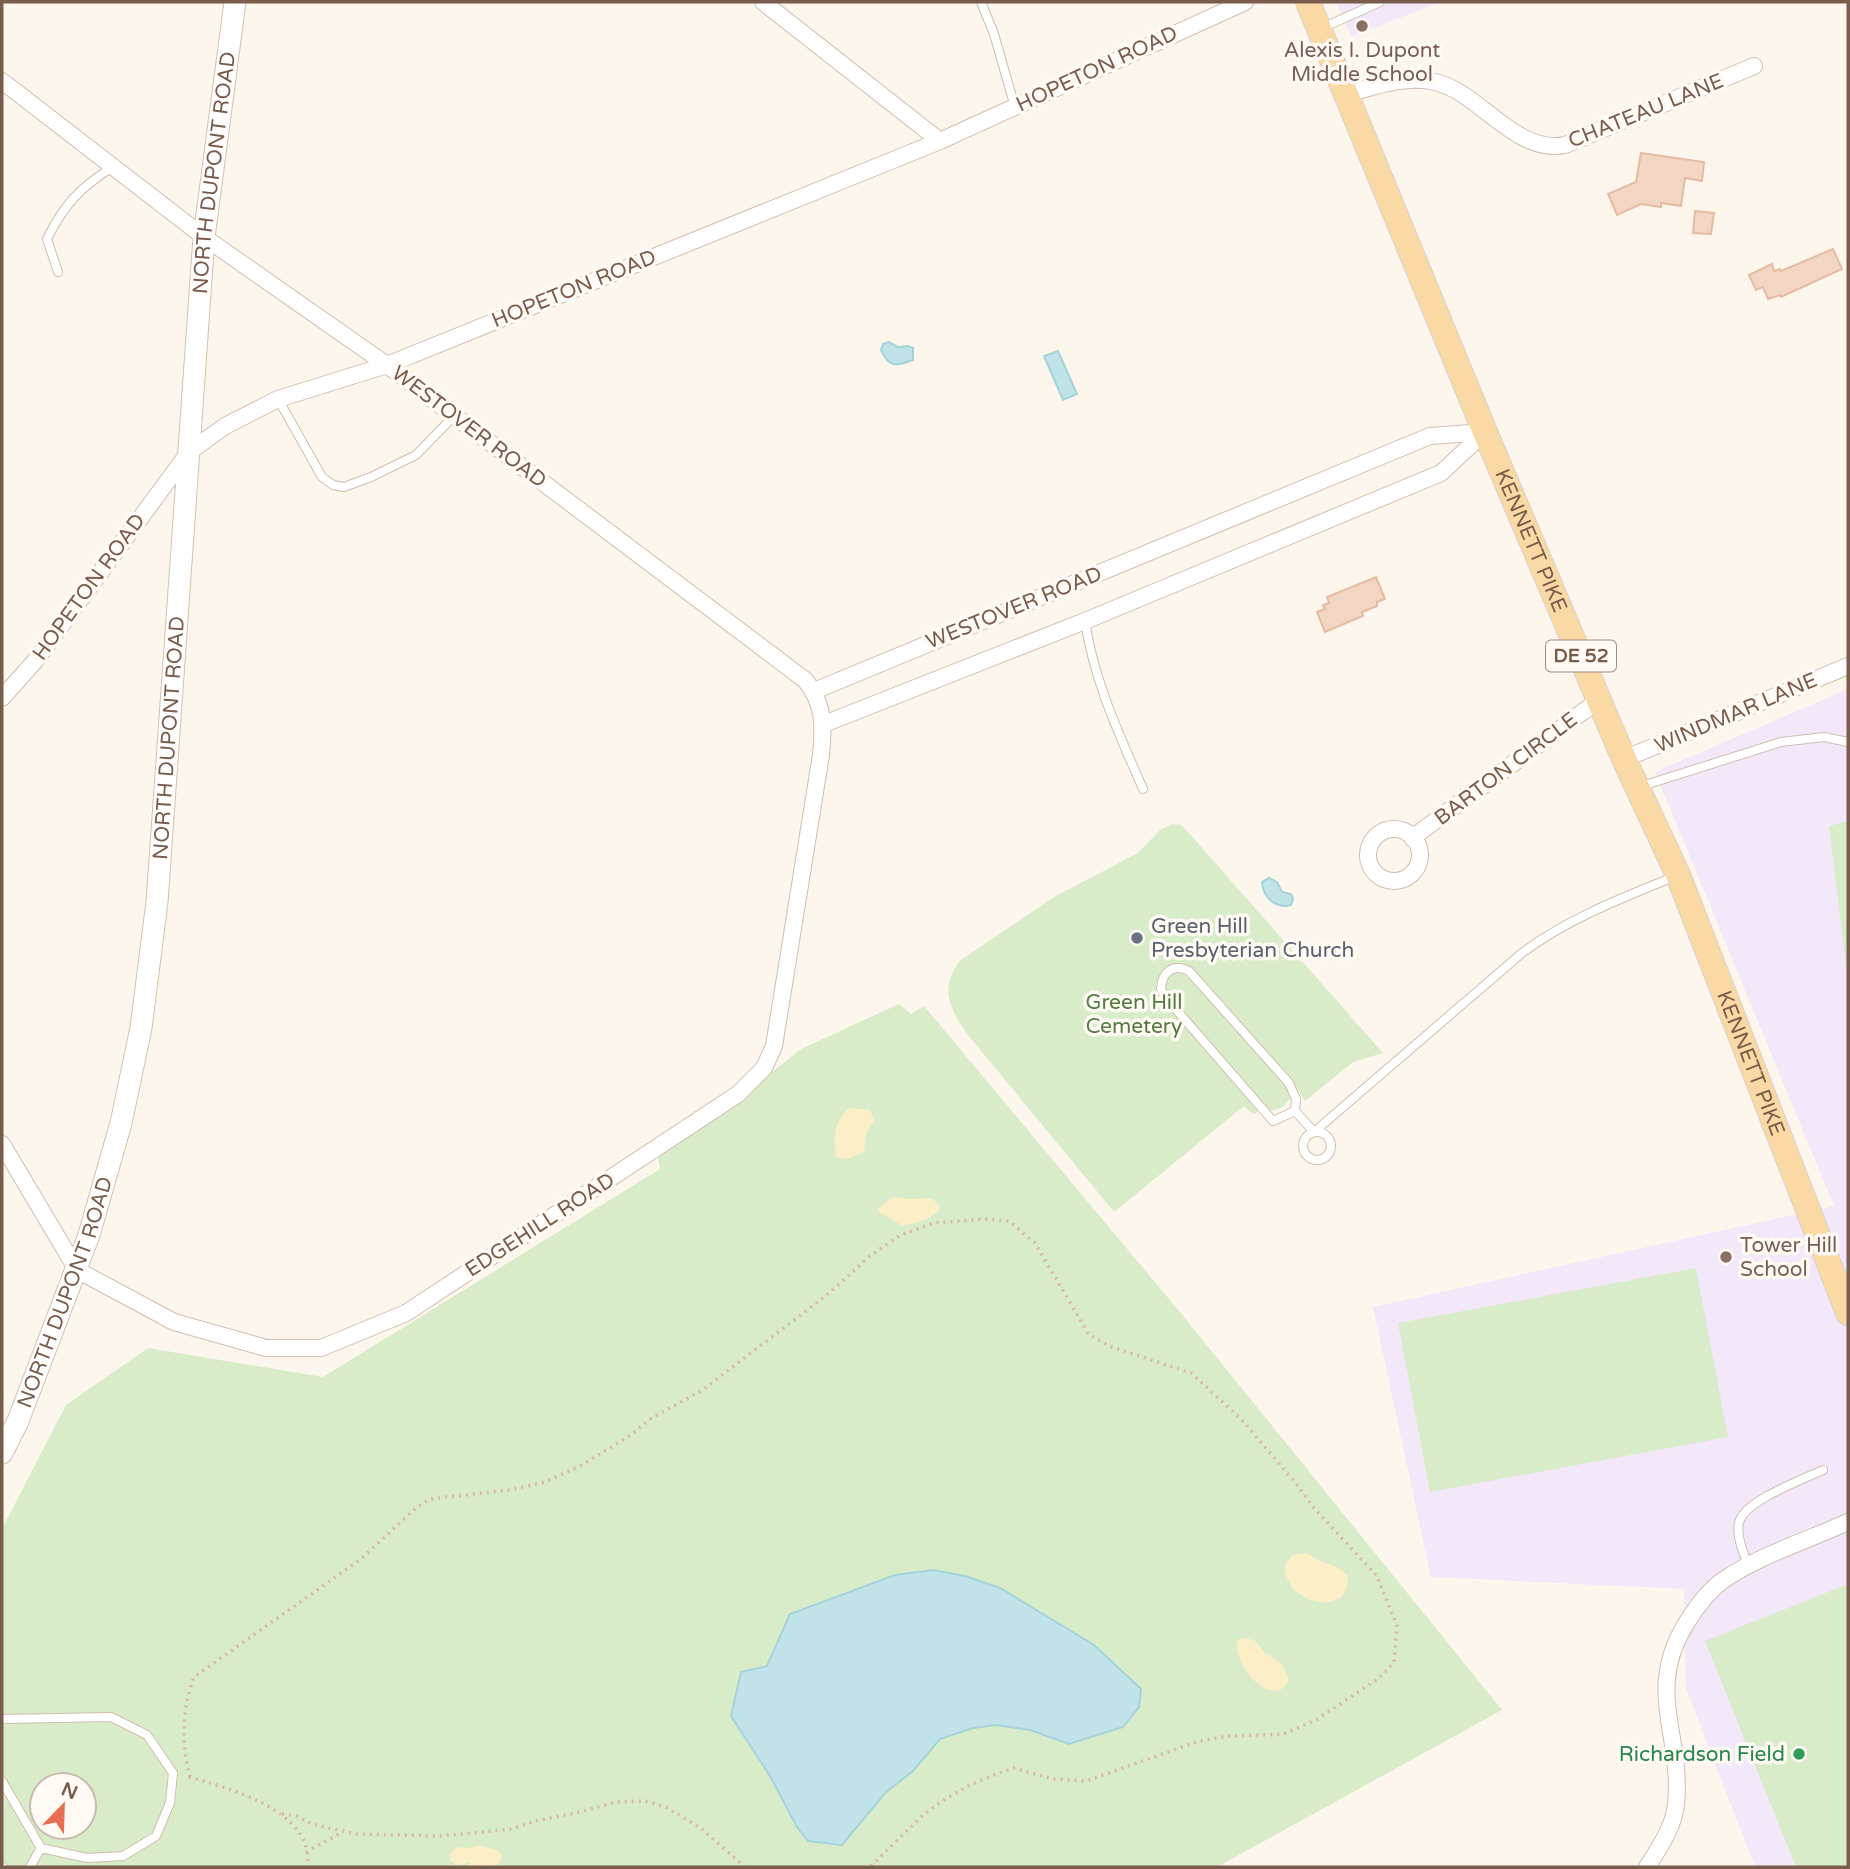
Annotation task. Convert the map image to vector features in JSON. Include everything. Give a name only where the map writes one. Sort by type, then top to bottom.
[{"type":"main road","name":"NORTH DUPONT ROAD","points":[[2,1453],[18,1421],[89,1235],[121,1123],[141,1028],[153,947],[204,237],[235,2]]},
{"type":"main road","name":"KENNETT PIKE","points":[[1308,2],[1485,432],[1624,759],[1678,875],[1848,1313]]},
{"type":"street","points":[[763,2],[940,141]]},
{"type":"street","name":"HOPETON ROAD","points":[[2,698],[35,661],[189,452],[225,426],[278,399],[387,365],[940,141],[1245,2]]},
{"type":"street","name":"CHATEAU LANE","points":[[1346,94],[1404,79],[1431,81],[1457,93],[1529,141],[1554,147],[1565,145],[1754,66]]},
{"type":"street","name":"WESTOVER ROAD","points":[[2,81],[204,237],[387,365],[805,680],[814,691],[1430,436],[1485,432]]},
{"type":"street","name":"WESTOVER ROAD","points":[[824,724],[1085,621],[1441,473],[1485,432]]},
{"type":"street","name":"WINDMAR LANE","points":[[1624,759],[1848,666]]},
{"type":"street","name":"EDGEHILL ROAD","points":[[77,1270],[174,1322],[266,1348],[321,1348],[406,1313],[738,1094],[764,1068],[774,1046],[821,755],[824,724],[814,691]]},
{"type":"street","name":"BARTON CIRCLE","points":[[1412,838],[1599,700]]},
{"type":"street","points":[[2,1144],[77,1270]]},
{"type":"street","points":[[1647,1867],[1664,1840],[1676,1808],[1678,1773],[1667,1717],[1665,1675],[1682,1630],[1704,1596],[1720,1582],[1748,1566],[1848,1522]]},
{"type":"lane","points":[[981,2],[994,34],[1015,107]]},
{"type":"lane","points":[[1319,30],[1380,2]]},
{"type":"lane","points":[[58,272],[47,239],[59,217],[83,186],[113,167]]},
{"type":"lane","points":[[278,399],[322,477],[333,485],[344,487],[371,478],[416,455],[454,416]]},
{"type":"lane","points":[[1085,621],[1089,649],[1107,707],[1143,789]]},
{"type":"lane","points":[[1637,788],[1781,741],[1824,737],[1848,742]]},
{"type":"lane","points":[[1295,1111],[1273,1121],[1166,998],[1161,989],[1164,974],[1173,968],[1181,967],[1189,971],[1289,1083],[1296,1099],[1295,1111],[1314,1132],[1546,935],[1574,918],[1678,875]]},
{"type":"lane","points":[[1748,1566],[1738,1535],[1739,1520],[1745,1512],[1762,1499],[1823,1470]]},
{"type":"lane","points":[[2,1719],[111,1717],[147,1735],[173,1773],[170,1803],[156,1836],[123,1856],[87,1858],[41,1848],[2,1781]]},
{"type":"lane","points":[[30,1867],[41,1848]]},
{"type":"path","points":[[190,1777],[184,1744],[189,1690],[194,1677],[361,1559],[417,1507],[430,1499],[509,1490],[545,1482],[580,1466],[631,1435],[650,1419],[701,1391],[827,1295],[870,1256],[899,1237],[933,1223],[985,1219],[1009,1221],[1035,1243],[1089,1335],[1099,1342],[1191,1373],[1241,1419],[1314,1508],[1377,1576],[1397,1626],[1394,1663],[1378,1679],[1316,1720],[1283,1734],[1229,1736],[1199,1741],[1086,1781],[1053,1779],[1014,1768],[994,1775],[968,1786],[923,1815],[870,1867]]},
{"type":"path","points":[[173,1773],[249,1797],[282,1814],[304,1842],[307,1867]]},
{"type":"path","points":[[282,1814],[296,1816],[312,1824],[342,1832],[379,1836],[479,1834],[513,1829],[535,1821],[616,1802],[645,1801],[666,1807],[702,1829],[746,1867]]},
{"type":"path","points":[[306,1852],[342,1832]]},
{"type":"shaded area","name":"Alexis I. Dupont Middle School","points":[[1336,2],[1440,2],[1351,37]]},
{"type":"shaded area","name":"Tower Hill School","points":[[1848,689],[1848,1867],[1755,1867],[1686,1689],[1684,1589],[1431,1577],[1373,1307],[1834,1206],[1655,772]]},
{"type":"green space","points":[[1848,821],[1848,981],[1829,826]]},
{"type":"green space","name":"Green Hill Cemetery","points":[[1172,824],[1181,825],[1188,832],[1383,1053],[1353,1062],[1305,1101],[1298,1090],[1280,1109],[1270,1110],[1264,1104],[1255,1114],[1244,1106],[1114,1212],[968,1035],[956,1017],[948,989],[954,970],[961,960],[1054,897],[1138,853],[1160,830]]},
{"type":"green space","points":[[899,1004],[911,1014],[924,1006],[1180,1312],[1502,1710],[1217,1867],[2,1867],[2,1529],[66,1405],[148,1348],[323,1377],[660,1169],[658,1158],[717,1116],[801,1049]]},
{"type":"green space","points":[[1696,1268],[1728,1437],[1430,1492],[1398,1323]]},
{"type":"green space","name":"Richardson Field","points":[[1848,1584],[1848,1867],[1796,1867],[1705,1641]]},
{"type":"sand","points":[[849,1108],[870,1110],[874,1120],[866,1134],[864,1151],[843,1159],[836,1157],[836,1130],[840,1119]]},
{"type":"sand","points":[[893,1197],[927,1198],[934,1200],[940,1208],[928,1218],[903,1226],[879,1212],[878,1209]]},
{"type":"sand","points":[[1306,1553],[1339,1568],[1348,1576],[1347,1588],[1342,1597],[1328,1603],[1310,1600],[1293,1590],[1285,1573],[1286,1563],[1293,1555]]},
{"type":"sand","points":[[1238,1640],[1254,1640],[1265,1653],[1282,1664],[1289,1680],[1282,1689],[1273,1691],[1264,1688],[1246,1671],[1237,1649]]},
{"type":"sand","points":[[479,1845],[500,1852],[500,1862],[494,1867],[469,1867],[470,1862],[456,1865],[450,1861],[450,1854],[457,1847]]},
{"type":"water","points":[[889,342],[898,347],[913,348],[913,360],[890,363],[881,350],[883,344]]},
{"type":"water","points":[[1058,351],[1077,394],[1063,400],[1044,356]]},
{"type":"water","points":[[1269,878],[1277,882],[1282,892],[1291,894],[1291,905],[1275,904],[1271,901],[1262,882]]},
{"type":"water","points":[[933,1570],[965,1576],[1000,1588],[1094,1645],[1141,1689],[1139,1707],[1123,1727],[1069,1744],[1030,1730],[996,1725],[973,1728],[940,1739],[913,1771],[886,1792],[842,1845],[808,1841],[731,1716],[741,1672],[767,1666],[790,1614],[895,1575]]},
{"type":"building","points":[[1641,153],[1704,162],[1702,181],[1685,178],[1681,206],[1641,204],[1617,215],[1608,194],[1636,182]]},
{"type":"building","points":[[1695,211],[1714,213],[1711,234],[1693,233]]},
{"type":"building","points":[[1833,249],[1842,269],[1781,297],[1780,295],[1768,299],[1763,287],[1756,290],[1749,275],[1772,264],[1774,271],[1781,271]]},
{"type":"building","points":[[1376,577],[1385,599],[1377,602],[1377,606],[1362,612],[1363,616],[1325,632],[1317,612],[1325,609],[1323,605],[1329,603],[1327,597]]},
{"type":"place","name":"Alexis I. Dupont Middle School","points":[[1362,26]]},
{"type":"place","name":"Green Hill Presbyterian Church","points":[[1137,938]]},
{"type":"place","name":"Tower Hill School","points":[[1726,1257]]},
{"type":"place","name":"Richardson Field","points":[[1799,1754]]}]
